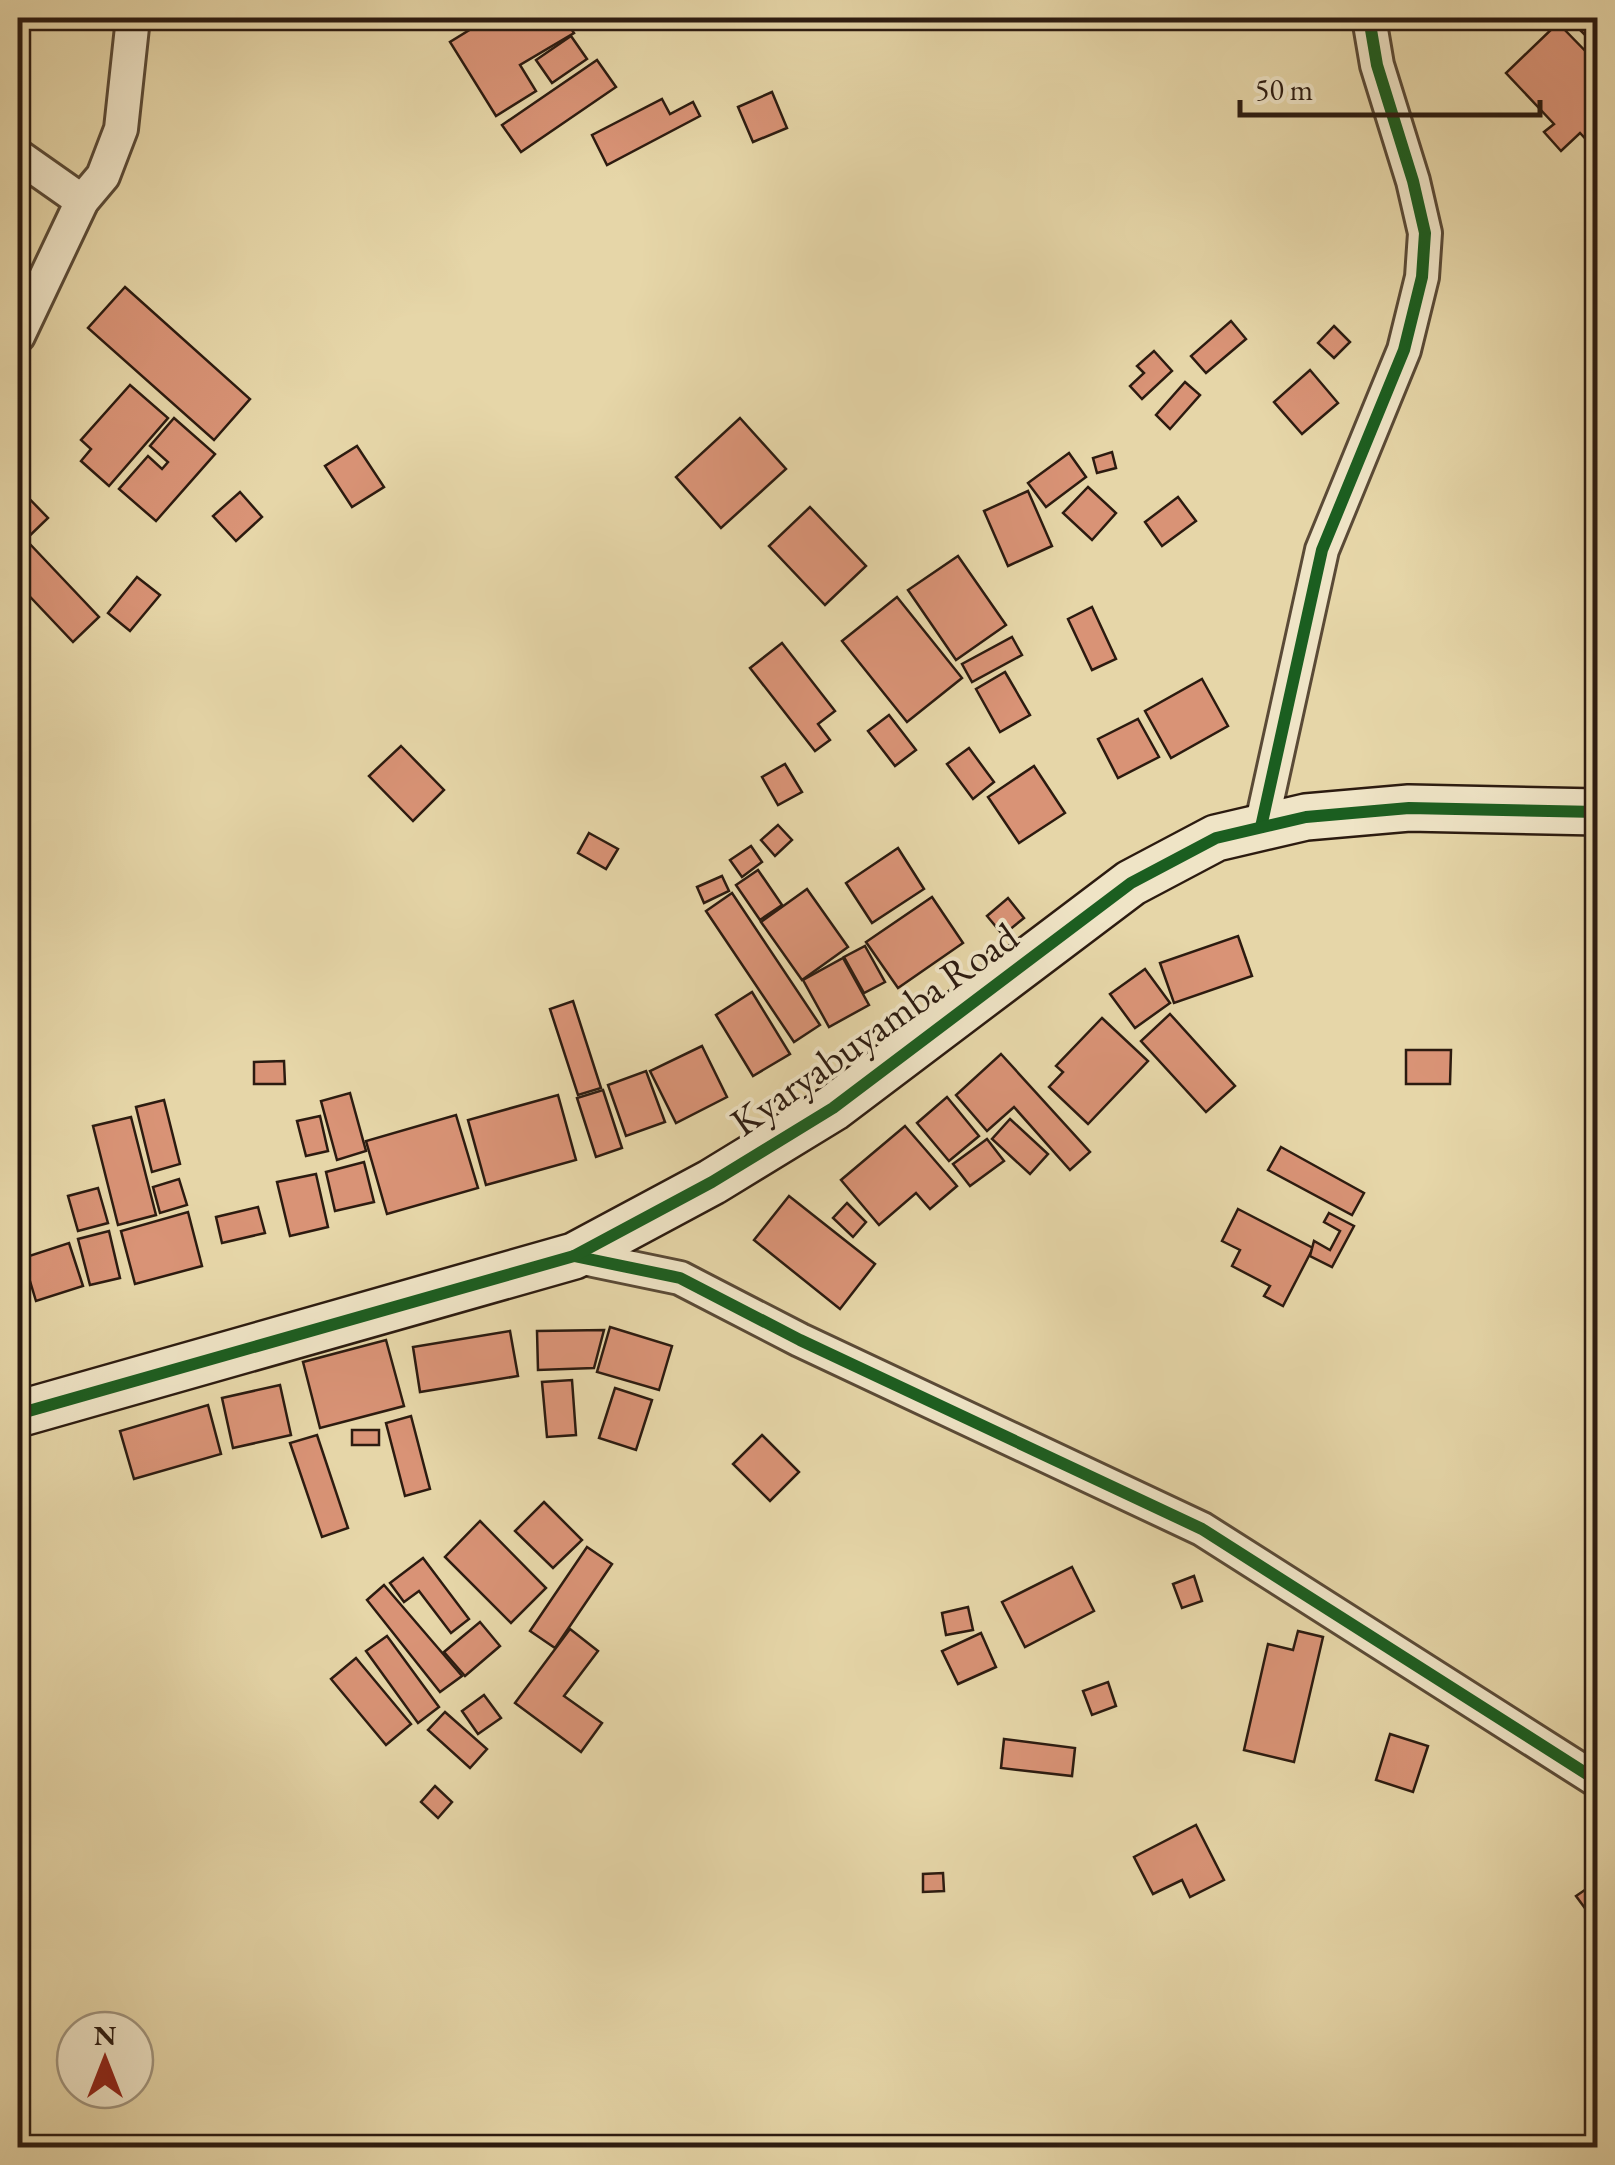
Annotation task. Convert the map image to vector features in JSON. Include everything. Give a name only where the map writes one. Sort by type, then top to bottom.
[{"type":"street","points":[[18,336],[82,200],[103,176],[121,129],[133,18]]},
{"type":"street","points":[[1261,827],[1322,550],[1404,350],[1422,277],[1425,233],[1377,66],[1369,18]]},
{"type":"street","points":[[18,156],[82,200]]},
{"type":"street","name":"Kyaryabuyamba Road","points":[[18,1414],[574,1256],[712,1182],[833,1108],[1131,883],[1216,838],[1306,816],[1409,808],[1598,812]]},
{"type":"street","points":[[574,1256],[680,1278],[800,1340],[1202,1529],[1598,1781]]},
{"type":"building","points":[[489,18],[564,18],[574,33],[520,65],[536,91],[496,116],[450,42]]},
{"type":"building","points":[[1598,18],[1598,48],[1570,20]]},
{"type":"building","points":[[1558,23],[1598,64],[1598,145],[1594,148],[1580,133],[1561,151],[1544,132],[1554,124],[1506,73]]},
{"type":"building","points":[[571,36],[587,59],[552,83],[536,60]]},
{"type":"building","points":[[597,60],[616,87],[521,152],[502,125]]},
{"type":"building","points":[[772,92],[787,128],[753,142],[738,107]]},
{"type":"building","points":[[662,99],[670,114],[693,102],[700,116],[607,165],[592,135]]},
{"type":"building","points":[[125,287],[250,399],[214,440],[88,328]]},
{"type":"building","points":[[1231,321],[1246,339],[1206,373],[1191,356]]},
{"type":"building","points":[[1334,326],[1350,342],[1334,358],[1318,343]]},
{"type":"building","points":[[1154,351],[1172,371],[1142,399],[1130,386],[1144,373],[1137,366]]},
{"type":"building","points":[[1310,370],[1338,403],[1302,434],[1274,402]]},
{"type":"building","points":[[1185,382],[1200,395],[1170,429],[1156,415]]},
{"type":"building","points":[[130,385],[168,418],[109,486],[81,461],[91,449],[81,440]]},
{"type":"building","points":[[174,418],[215,454],[156,521],[119,489],[148,456],[162,469],[168,462],[150,446]]},
{"type":"building","points":[[740,418],[786,469],[721,528],[676,477]]},
{"type":"building","points":[[357,446],[384,487],[352,507],[325,466]]},
{"type":"building","points":[[1112,452],[1116,468],[1097,473],[1093,458]]},
{"type":"building","points":[[1069,453],[1086,477],[1046,507],[1028,483]]},
{"type":"building","points":[[18,487],[48,518],[18,547]]},
{"type":"building","points":[[1088,487],[1116,513],[1092,540],[1063,513]]},
{"type":"building","points":[[1028,491],[1052,546],[1008,566],[984,511]]},
{"type":"building","points":[[240,492],[262,517],[236,541],[213,516]]},
{"type":"building","points":[[1178,497],[1196,521],[1162,546],[1145,522]]},
{"type":"building","points":[[810,507],[866,566],[825,605],[769,546]]},
{"type":"building","points":[[28,542],[99,617],[73,642],[18,584],[18,552]]},
{"type":"building","points":[[958,556],[1006,625],[956,660],[908,590]]},
{"type":"building","points":[[137,577],[160,595],[130,631],[108,613]]},
{"type":"building","points":[[897,597],[962,678],[907,722],[842,641]]},
{"type":"building","points":[[1092,607],[1116,659],[1092,670],[1068,619]]},
{"type":"building","points":[[1012,637],[1022,655],[972,682],[962,664]]},
{"type":"building","points":[[782,643],[835,711],[818,724],[830,740],[815,751],[750,668]]},
{"type":"building","points":[[1005,672],[1030,715],[1000,732],[976,689]]},
{"type":"building","points":[[1202,679],[1228,726],[1171,758],[1145,711]]},
{"type":"building","points":[[889,715],[916,750],[895,766],[868,731]]},
{"type":"building","points":[[1138,719],[1159,757],[1118,778],[1098,739]]},
{"type":"building","points":[[401,746],[444,790],[413,821],[369,776]]},
{"type":"building","points":[[969,748],[994,782],[973,799],[947,764]]},
{"type":"building","points":[[785,764],[802,792],[778,805],[762,777]]},
{"type":"building","points":[[1034,766],[1065,813],[1019,843],[988,797]]},
{"type":"building","points":[[778,825],[792,840],[775,856],[761,840]]},
{"type":"building","points":[[589,833],[618,849],[606,869],[578,853]]},
{"type":"building","points":[[751,846],[762,862],[742,877],[730,860]]},
{"type":"building","points":[[898,848],[924,889],[872,923],[846,883]]},
{"type":"building","points":[[758,870],[782,905],[760,920],[736,885]]},
{"type":"building","points":[[722,876],[729,891],[704,903],[697,887]]},
{"type":"building","points":[[807,889],[848,947],[802,980],[761,922]]},
{"type":"building","points":[[732,893],[820,1025],[794,1042],[706,911]]},
{"type":"building","points":[[932,897],[963,943],[898,988],[866,942]]},
{"type":"building","points":[[1008,898],[1024,918],[1003,935],[987,916]]},
{"type":"building","points":[[1238,936],[1252,976],[1174,1003],[1160,963]]},
{"type":"building","points":[[865,946],[885,982],[864,993],[844,957]]},
{"type":"building","points":[[843,958],[869,1005],[829,1027],[803,980]]},
{"type":"building","points":[[1145,969],[1170,1003],[1135,1028],[1110,994]]},
{"type":"building","points":[[752,992],[790,1054],[753,1076],[716,1015]]},
{"type":"building","points":[[573,1001],[601,1088],[578,1095],[550,1009]]},
{"type":"building","points":[[1170,1014],[1235,1086],[1206,1112],[1141,1041]]},
{"type":"building","points":[[1102,1018],[1148,1061],[1088,1124],[1049,1087],[1063,1072],[1056,1066]]},
{"type":"building","points":[[702,1046],[727,1097],[676,1123],[650,1071]]},
{"type":"building","points":[[1406,1050],[1451,1050],[1450,1084],[1406,1084]]},
{"type":"building","points":[[1001,1054],[1090,1152],[1070,1170],[1014,1107],[987,1131],[956,1095]]},
{"type":"building","points":[[284,1061],[285,1084],[254,1084],[254,1062]]},
{"type":"building","points":[[646,1071],[665,1122],[626,1136],[608,1085]]},
{"type":"building","points":[[603,1090],[622,1148],[596,1157],[577,1098]]},
{"type":"building","points":[[350,1093],[366,1151],[337,1160],[321,1101]]},
{"type":"building","points":[[558,1095],[576,1160],[486,1185],[468,1120]]},
{"type":"building","points":[[947,1097],[979,1136],[949,1161],[917,1123]]},
{"type":"building","points":[[164,1100],[180,1164],[152,1172],[136,1107]]},
{"type":"building","points":[[456,1115],[478,1188],[387,1214],[366,1141]]},
{"type":"building","points":[[320,1116],[328,1151],[306,1156],[297,1121]]},
{"type":"building","points":[[131,1117],[156,1215],[118,1225],[93,1126]]},
{"type":"building","points":[[1010,1119],[1048,1154],[1030,1174],[992,1139]]},
{"type":"building","points":[[905,1126],[957,1186],[930,1209],[916,1193],[879,1225],[841,1180]]},
{"type":"building","points":[[987,1139],[1004,1161],[970,1186],[953,1164]]},
{"type":"building","points":[[1281,1147],[1364,1193],[1352,1215],[1268,1170]]},
{"type":"building","points":[[364,1162],[374,1202],[335,1211],[326,1172]]},
{"type":"building","points":[[316,1174],[328,1227],[290,1236],[277,1182]]},
{"type":"building","points":[[179,1179],[187,1205],[160,1213],[153,1187]]},
{"type":"building","points":[[98,1188],[108,1223],[78,1231],[68,1196]]},
{"type":"building","points":[[789,1196],[875,1264],[840,1309],[754,1240]]},
{"type":"building","points":[[847,1203],[866,1222],[853,1237],[833,1218]]},
{"type":"building","points":[[258,1207],[265,1233],[222,1243],[216,1217]]},
{"type":"building","points":[[1238,1209],[1313,1248],[1283,1306],[1264,1296],[1270,1286],[1232,1266],[1240,1250],[1222,1241]]},
{"type":"building","points":[[188,1212],[202,1266],[135,1284],[121,1231]]},
{"type":"building","points":[[1329,1213],[1354,1226],[1332,1267],[1310,1256],[1314,1241],[1330,1250],[1340,1231],[1324,1222]]},
{"type":"building","points":[[109,1231],[120,1278],[90,1285],[78,1239]]},
{"type":"building","points":[[69,1243],[83,1286],[36,1301],[23,1258]]},
{"type":"building","points":[[18,1291],[25,1316],[18,1318]]},
{"type":"building","points":[[610,1327],[672,1346],[659,1390],[597,1372]]},
{"type":"building","points":[[604,1330],[594,1368],[538,1370],[537,1331]]},
{"type":"building","points":[[510,1331],[518,1376],[420,1392],[413,1347]]},
{"type":"building","points":[[386,1340],[404,1406],[320,1428],[303,1362]]},
{"type":"building","points":[[572,1380],[576,1435],[547,1437],[542,1382]]},
{"type":"building","points":[[280,1385],[291,1435],[233,1448],[222,1398]]},
{"type":"building","points":[[615,1388],[652,1400],[636,1450],[599,1438]]},
{"type":"building","points":[[208,1405],[221,1454],[134,1479],[120,1431]]},
{"type":"building","points":[[411,1416],[430,1489],[405,1496],[386,1423]]},
{"type":"building","points":[[352,1430],[379,1430],[379,1445],[352,1445]]},
{"type":"building","points":[[317,1435],[348,1528],[322,1537],[290,1443]]},
{"type":"building","points":[[762,1435],[799,1472],[770,1501],[733,1464]]},
{"type":"building","points":[[544,1502],[582,1540],[553,1568],[515,1531]]},
{"type":"building","points":[[480,1521],[546,1588],[511,1623],[445,1557]]},
{"type":"building","points":[[587,1547],[612,1564],[555,1648],[530,1631]]},
{"type":"building","points":[[423,1558],[469,1619],[451,1633],[419,1591],[404,1602],[390,1583]]},
{"type":"building","points":[[1072,1567],[1094,1611],[1025,1647],[1002,1602]]},
{"type":"building","points":[[1194,1576],[1202,1601],[1182,1608],[1173,1584]]},
{"type":"building","points":[[384,1585],[462,1676],[440,1692],[367,1600]]},
{"type":"building","points":[[968,1607],[973,1630],[946,1635],[942,1613]]},
{"type":"building","points":[[480,1622],[500,1646],[465,1676],[444,1652]]},
{"type":"building","points":[[570,1629],[598,1651],[564,1696],[602,1723],[581,1752],[515,1703]]},
{"type":"building","points":[[1298,1631],[1323,1637],[1294,1762],[1244,1750],[1268,1644],[1293,1650]]},
{"type":"building","points":[[981,1633],[996,1667],[958,1684],[942,1651]]},
{"type":"building","points":[[387,1636],[439,1707],[418,1723],[366,1651]]},
{"type":"building","points":[[356,1658],[411,1724],[386,1745],[331,1679]]},
{"type":"building","points":[[1108,1682],[1116,1706],[1092,1715],[1083,1691]]},
{"type":"building","points":[[484,1695],[501,1718],[478,1734],[462,1711]]},
{"type":"building","points":[[445,1712],[487,1749],[470,1768],[428,1730]]},
{"type":"building","points":[[1390,1734],[1428,1746],[1413,1792],[1376,1780]]},
{"type":"building","points":[[1004,1739],[1075,1748],[1072,1776],[1001,1768]]},
{"type":"building","points":[[435,1786],[452,1802],[438,1818],[421,1802]]},
{"type":"building","points":[[1196,1825],[1224,1880],[1190,1897],[1182,1880],[1153,1894],[1134,1857]]},
{"type":"building","points":[[943,1873],[944,1891],[923,1892],[923,1874]]},
{"type":"building","points":[[1598,1881],[1598,1926],[1576,1896]]},
{"type":"cycle path","points":[[1261,827],[1322,550],[1404,350],[1422,277],[1425,233],[1377,65],[1369,18]]},
{"type":"cycle path","points":[[18,1414],[574,1256],[712,1182],[833,1108],[1131,883],[1216,838],[1306,817],[1409,808],[1598,812]]},
{"type":"cycle path","points":[[574,1256],[680,1278],[800,1340],[1202,1529],[1598,1781]]}]
